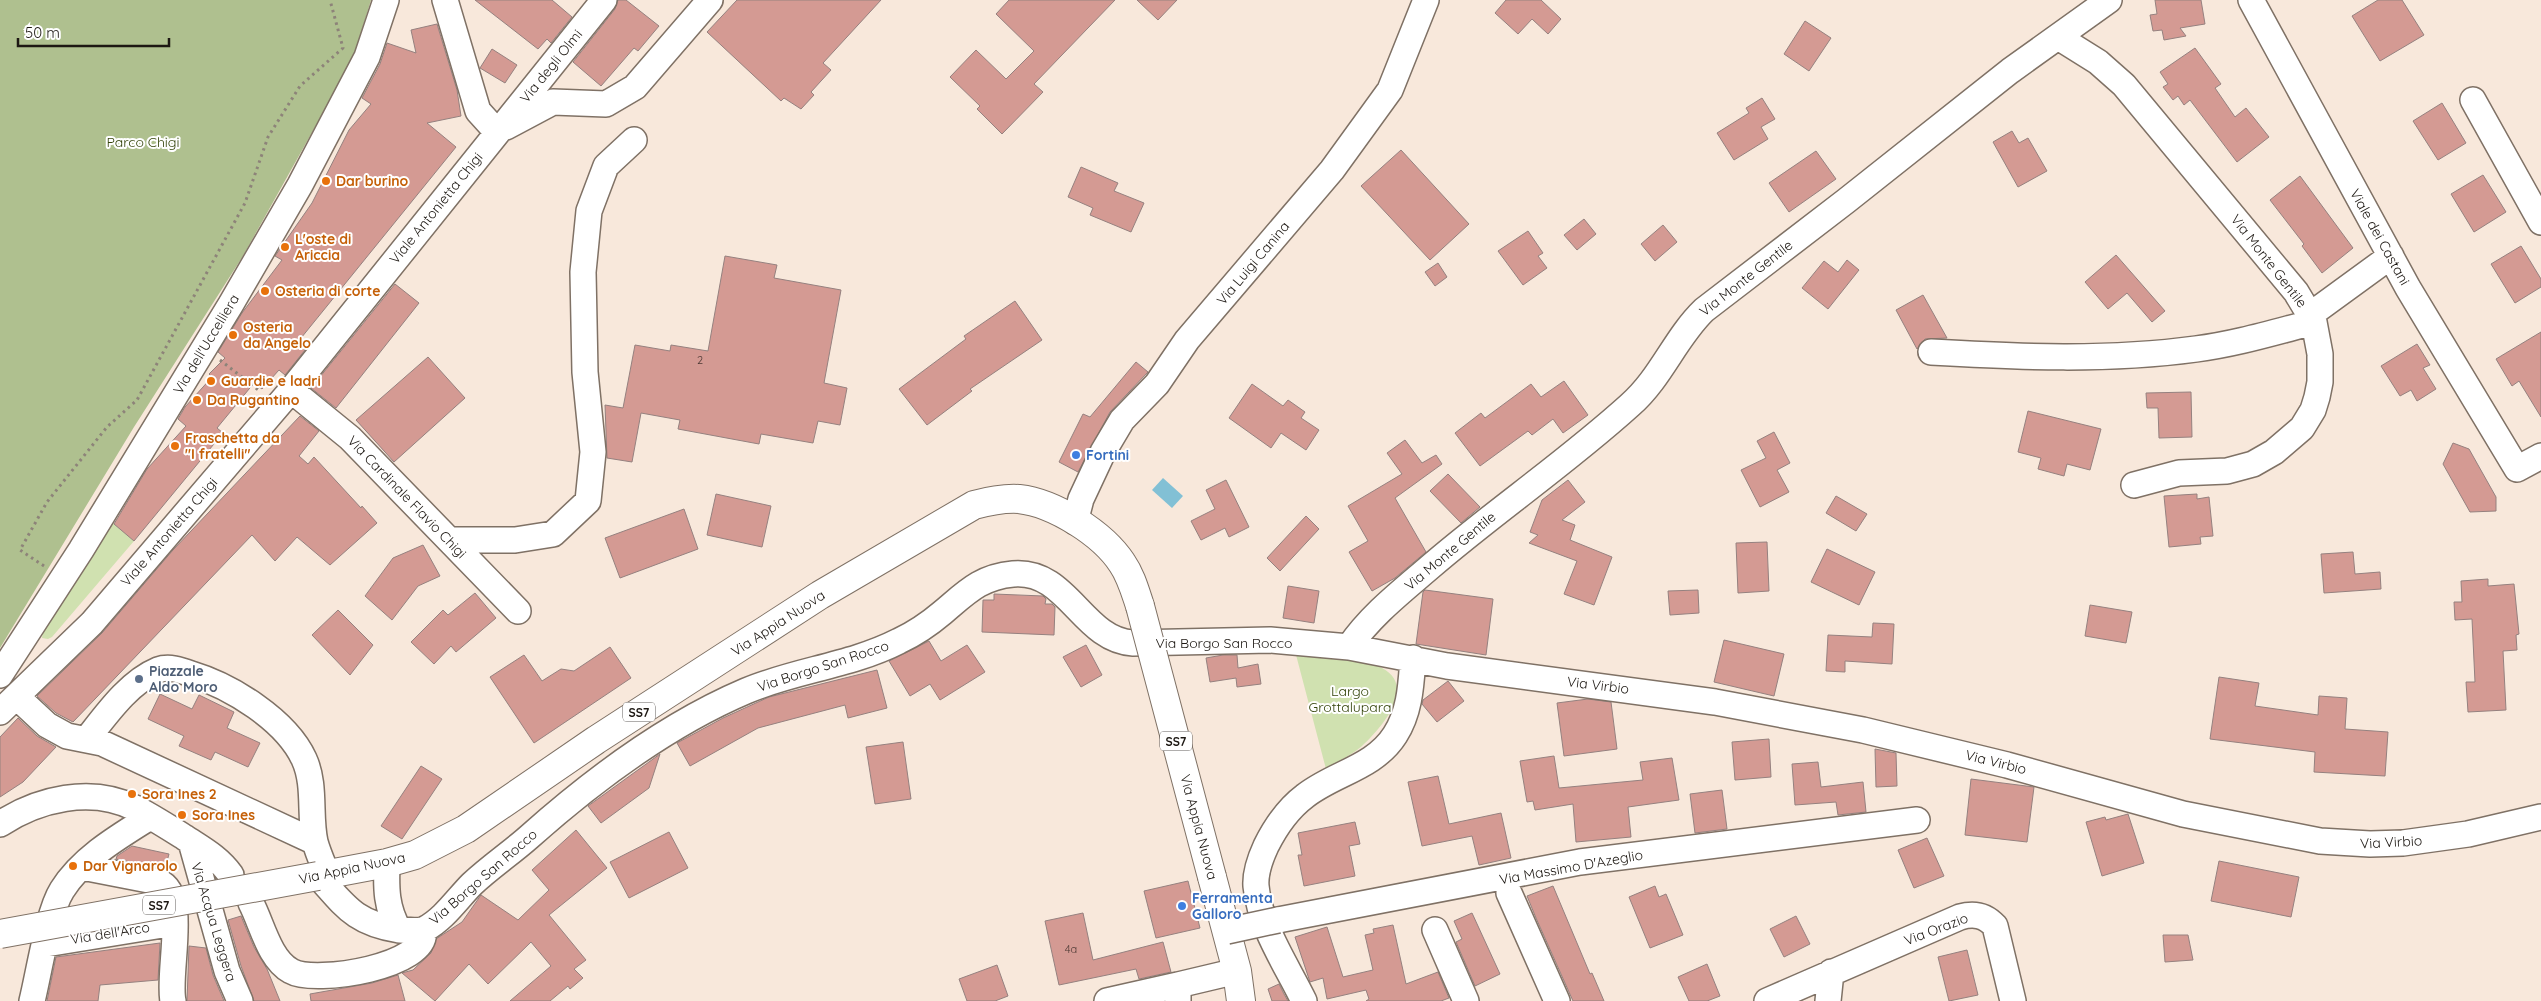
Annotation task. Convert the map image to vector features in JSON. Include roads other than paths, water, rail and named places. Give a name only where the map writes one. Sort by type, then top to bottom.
[{"type":"main road","name":"Via Appia Nuova","points":[[0,934],[387,863],[415,855],[466,829],[602,736],[820,595],[961,511],[992,500],[1021,499],[1044,506],[1075,522],[1102,540],[1114,552],[1132,580],[1227,931],[1237,972],[1241,1001]]},
{"type":"street","name":"Via dell'Uccelliera","points":[[0,675],[204,348],[300,186],[367,57],[386,0]]},
{"type":"street","points":[[445,0],[478,112],[497,132],[553,102],[606,104],[635,87],[710,0]]},
{"type":"street","name":"Via degli Olmi","points":[[497,132],[604,0]]},
{"type":"street","name":"Via Luigi Canina","points":[[1075,522],[1081,499],[1103,452],[1122,420],[1157,384],[1187,340],[1332,170],[1390,90],[1426,0]]},
{"type":"street","name":"Via Monte Gentile","points":[[1349,647],[1369,621],[1398,594],[1472,531],[1584,446],[1633,403],[1660,372],[1686,330],[1704,310],[1846,202],[2010,71],[2109,0]]},
{"type":"street","name":"Viale dei Castani","points":[[2251,0],[2391,256],[2517,469],[2541,456]]},
{"type":"street","name":"Via Monte Gentile","points":[[2058,37],[2098,62],[2132,94],[2278,269],[2312,318],[2320,346],[2320,382],[2313,410],[2297,434],[2274,452],[2247,466],[2227,470],[2179,473],[2134,485]]},
{"type":"street","points":[[2473,100],[2541,222]]},
{"type":"street","name":"Viale Antonietta Chigi","points":[[8,705],[92,622],[284,398],[497,132]]},
{"type":"street","points":[[449,540],[515,540],[553,534],[588,500],[593,452],[585,372],[583,272],[588,212],[606,166],[634,140]]},
{"type":"street","points":[[1931,352],[2073,358],[2138,356],[2230,343],[2312,318],[2391,256]]},
{"type":"street","name":"Via Cardinale Flavio Chigi","points":[[284,398],[350,438],[518,611]]},
{"type":"street","name":"Via Borgo San Rocco","points":[[251,902],[278,960],[289,970],[309,977],[335,976],[389,963],[418,947],[424,940],[411,930],[450,909],[474,883],[551,817],[650,744],[698,715],[746,691],[864,656],[897,642],[936,619],[966,591],[980,583],[1008,575],[1036,576],[1065,594],[1105,634],[1114,639],[1133,643],[1270,640],[1349,647]]},
{"type":"street","points":[[28,630],[27,643],[30,649],[45,655],[62,652]]},
{"type":"street","points":[[1304,1001],[1268,932],[1263,918],[1256,885],[1259,860],[1270,838],[1285,817],[1305,796],[1377,756],[1395,736],[1406,712],[1411,686],[1412,658],[1349,647]]},
{"type":"street","name":"Via Virbio","points":[[1412,658],[1447,666],[1680,696],[1807,718],[2007,765],[2183,814],[2320,841],[2370,844],[2410,842],[2468,834],[2541,817]]},
{"type":"street","points":[[87,739],[133,687],[160,670],[173,668],[201,677],[239,694],[292,740],[304,760],[310,777],[315,842],[322,875],[353,914],[365,922],[411,930]]},
{"type":"street","points":[[8,705],[67,736],[102,743],[315,842]]},
{"type":"street","points":[[0,824],[17,813],[45,802],[74,797],[121,803],[150,817],[221,860],[231,875]]},
{"type":"street","points":[[32,1001],[61,891],[92,856],[150,817]]},
{"type":"street","name":"Via Massimo D'Azeglio","points":[[1227,931],[1580,862],[1917,820]]},
{"type":"street","name":"Via Acqua Leggera","points":[[191,842],[227,971],[240,1001]]},
{"type":"street","points":[[387,863],[388,905],[411,930]]},
{"type":"street","points":[[82,867],[166,885],[172,894],[175,923],[172,1000]]},
{"type":"street","points":[[1509,893],[1557,1001]]},
{"type":"street","name":"Via Orazio","points":[[1767,1001],[1960,918],[1975,915],[1983,916],[1995,926],[2013,1001]]},
{"type":"street","name":"Via dell'Arco","points":[[46,944],[175,923]]},
{"type":"street","points":[[1435,930],[1466,1001]]},
{"type":"street","points":[[1107,1001],[1178,993],[1237,972]]},
{"type":"street","points":[[1828,1001],[1831,972]]},
{"type":"water","points":[[1163,478],[1183,496],[1172,508],[1152,490]]},
{"type":"place","name":"Dar burino","points":[[326,181]]},
{"type":"place","name":"L'oste di Ariccia","points":[[285,247]]},
{"type":"place","name":"Osteria di corte","points":[[265,291]]},
{"type":"place","name":"Osteria da Angelo","points":[[233,335]]},
{"type":"place","name":"Guardie e ladri","points":[[211,381]]},
{"type":"place","name":"Da Rugantino","points":[[197,400]]},
{"type":"place","name":"Fraschetta da \"I fratelli\"","points":[[175,446]]},
{"type":"place","name":"Fortini","points":[[1076,455]]},
{"type":"place","name":"Piazzale Aldo Moro","points":[[139,679]]},
{"type":"place","name":"Sora Ines 2","points":[[132,794]]},
{"type":"place","name":"Sora Ines","points":[[182,815]]},
{"type":"place","name":"Dar Vignarolo","points":[[73,866]]},
{"type":"place","name":"Ferramenta Galloro","points":[[1182,906]]},
{"type":"park label","name":"Parco Chigi","points":[[143,142]]},
{"type":"park label","name":"Largo Grottalupara","points":[[1350,700]]}]
